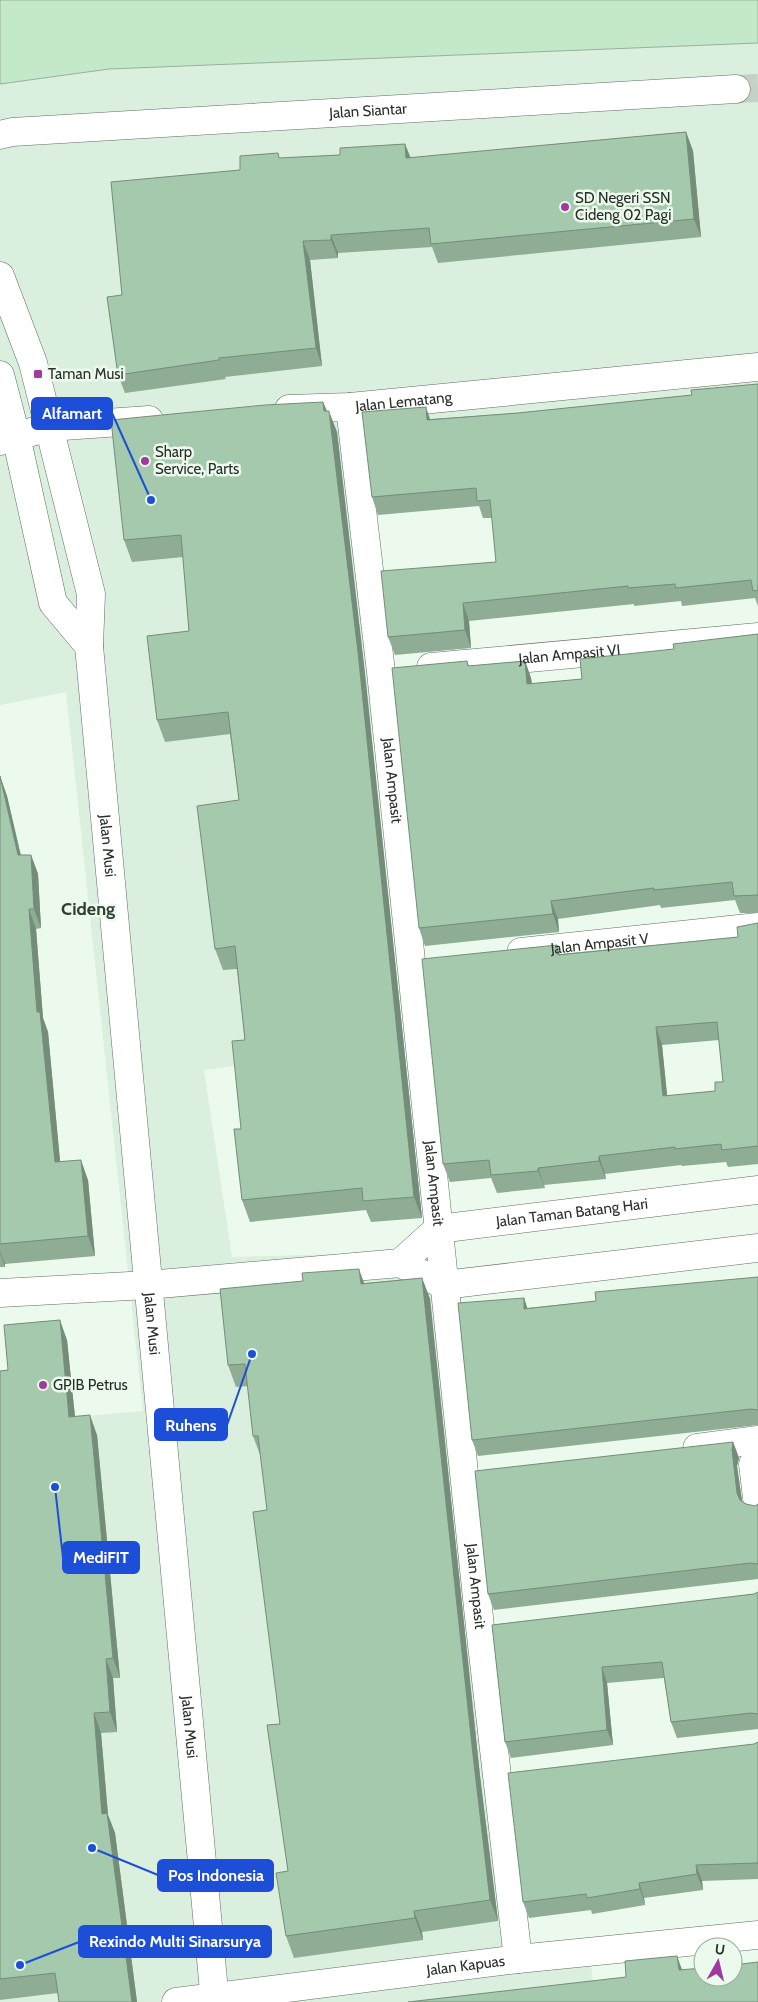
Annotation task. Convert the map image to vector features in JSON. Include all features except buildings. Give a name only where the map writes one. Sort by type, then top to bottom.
[{"type":"street","name":"Jalan Siantar","points":[[0,135],[12,132],[736,89]]},
{"type":"street","name":"Jalan Musi","points":[[0,276],[32,363],[91,594],[89,646],[135,1286],[214,2000]]},
{"type":"street","name":"Jalan Lematang","points":[[267,411],[350,407],[758,367]]},
{"type":"street","points":[[0,375],[8,439],[53,603],[89,646]]},
{"type":"street","name":"Jalan Ampasit","points":[[350,407],[398,670],[410,963],[444,1285],[474,1472],[490,1626],[496,1775],[518,1959]]},
{"type":"street","points":[[8,439],[49,427],[178,418]]},
{"type":"street","name":"Jalan Ampasit VI","points":[[398,670],[758,637]]},
{"type":"street","name":"Jalan Ampasit V","points":[[500,954],[758,927]]},
{"type":"street","points":[[410,963],[440,960]]},
{"type":"street","name":"Jalan Taman Batang Hari","points":[[438,1229],[758,1190]]},
{"type":"street","points":[[400,1263],[438,1229]]},
{"type":"street","points":[[0,1293],[135,1286],[400,1263],[444,1285],[758,1248]]},
{"type":"street","points":[[672,1450],[755,1452],[758,1506]]},
{"type":"street","points":[[496,1775],[525,1772]]},
{"type":"street","name":"Jalan Kapuas","points":[[176,2002],[214,2000],[518,1959],[758,1935]]},
{"type":"shaded area","points":[[0,0],[758,0],[758,396],[359,443],[390,725],[304,728],[332,1052],[204,1070],[232,1257],[448,1251],[515,1950],[589,1946],[595,2002],[0,2002],[0,1424],[143,1411],[66,692],[0,705]]},
{"type":"shaded area","points":[[0,0],[758,0],[758,43],[109,69],[0,84]]},
{"type":"tunnel","points":[[736,89],[758,88]]},
{"type":"place","name":"SD Negeri SSN Cideng 02 Pagi","points":[[565,207]]},
{"type":"place","name":"Taman Musi","points":[[38,374]]},
{"type":"place","name":"Sharp Service, Parts","points":[[145,461]]},
{"type":"place","name":"Alfamart","points":[[151,500]]},
{"type":"place","name":"Ruhens","points":[[252,1354]]},
{"type":"place","name":"GPIB Petrus","points":[[43,1385]]},
{"type":"place","name":"MediFIT","points":[[55,1487]]},
{"type":"place","name":"Pos Indonesia","points":[[92,1848]]},
{"type":"place","name":"Rexindo Multi Sinarsurya","points":[[20,1965]]},
{"type":"district","name":"Cideng","points":[[88,909]]}]
